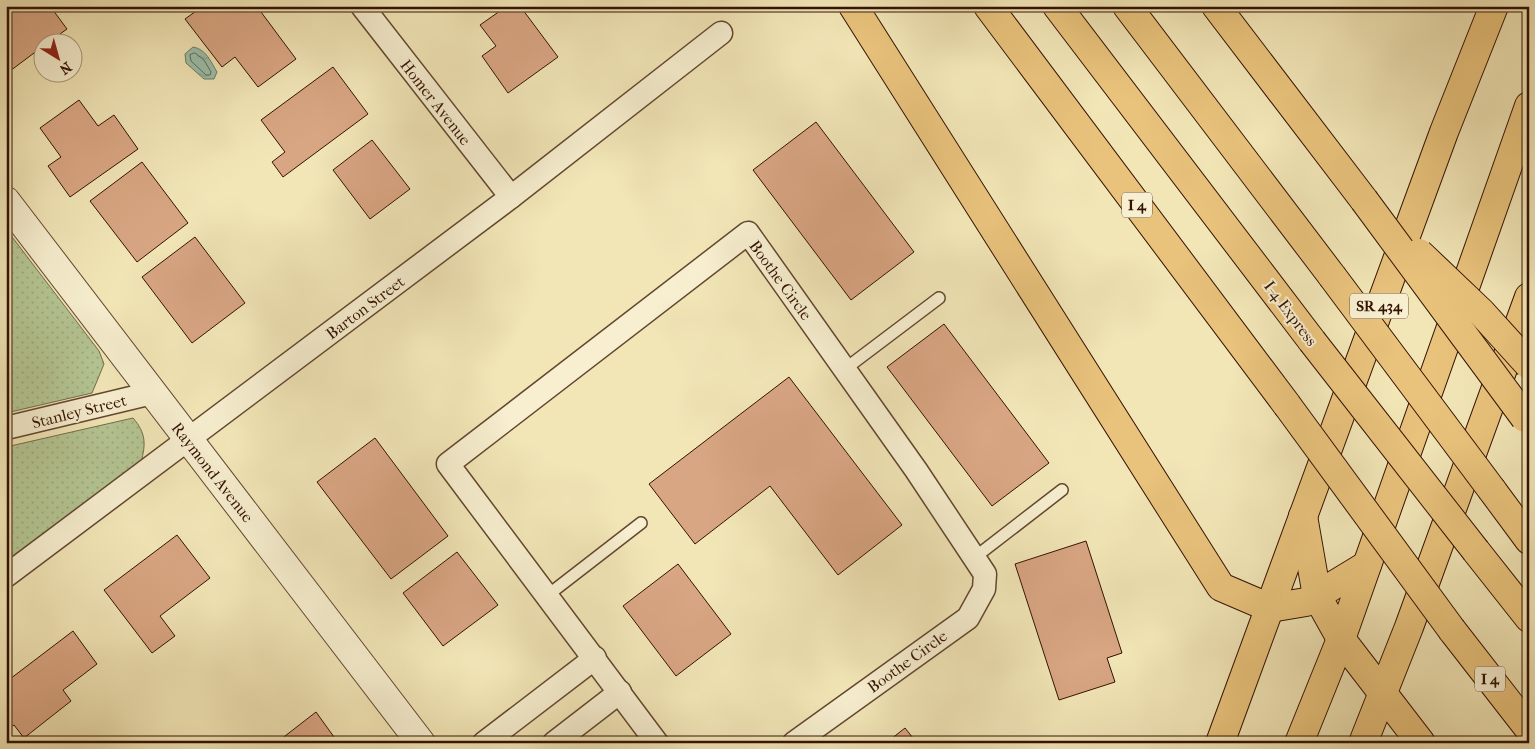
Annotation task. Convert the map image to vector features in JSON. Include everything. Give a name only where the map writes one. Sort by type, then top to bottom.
[{"type":"main road","points":[[853,6],[1221,587],[1270,608],[1306,602],[1367,565]]},
{"type":"main road","name":"I 4","points":[[988,6],[1287,404],[1452,630],[1529,729]]},
{"type":"main road","name":"I-4 Express","points":[[1057,6],[1312,341],[1529,618]]},
{"type":"main road","points":[[1127,6],[1529,540]]},
{"type":"main road","points":[[1216,6],[1364,200],[1527,421]]},
{"type":"main road","name":"SR 434","points":[[1220,743],[1444,132],[1494,6]]},
{"type":"main road","points":[[1299,743],[1341,639],[1529,106]]},
{"type":"main road","points":[[1364,200],[1481,312],[1529,365]]},
{"type":"main road","points":[[1363,743],[1384,694],[1529,297]]},
{"type":"main road","points":[[1303,516],[1317,596],[1341,639],[1421,743]]},
{"type":"street","name":"Homer Avenue","points":[[362,6],[511,197]]},
{"type":"street","name":"Barton Street","points":[[6,576],[511,197],[721,33]]},
{"type":"street","name":"Raymond Avenue","points":[[6,201],[421,743]]},
{"type":"street","name":"Boothe Circle","points":[[657,743],[548,594],[448,464],[748,233],[916,470],[985,574],[984,589],[968,618],[794,743]]},
{"type":"street","name":"Stanley Street","points":[[6,428],[152,393]]},
{"type":"street","points":[[484,743],[595,658]]},
{"type":"street","points":[[554,743],[620,692]]},
{"type":"lane","points":[[845,369],[940,298]]},
{"type":"lane","points":[[974,558],[1062,490]]},
{"type":"lane","points":[[548,594],[641,523]]},
{"type":"shaded area","points":[[6,229],[99,351],[104,364],[92,393],[6,413]]},
{"type":"shaded area","points":[[133,418],[144,439],[141,462],[6,562],[6,447]]},
{"type":"water","points":[[193,47],[205,53],[210,60],[217,72],[214,79],[204,79],[186,63],[185,54]]},
{"type":"building","points":[[6,6],[50,6],[67,29],[63,32],[32,32],[32,54],[6,74]]},
{"type":"building","points":[[203,6],[268,6],[261,12],[296,59],[258,87],[235,57],[222,67],[185,19]]},
{"type":"building","points":[[507,6],[520,6],[558,57],[508,93],[482,56],[496,46],[480,25]]},
{"type":"building","points":[[333,67],[368,114],[283,177],[272,162],[285,152],[261,120]]},
{"type":"building","points":[[79,100],[98,126],[114,115],[138,149],[70,197],[48,166],[61,157],[40,128]]},
{"type":"building","points":[[816,122],[914,252],[851,300],[753,170]]},
{"type":"building","points":[[372,140],[410,189],[370,219],[333,170]]},
{"type":"building","points":[[142,162],[188,223],[137,262],[90,201]]},
{"type":"building","points":[[195,237],[245,303],[192,343],[142,277]]},
{"type":"building","points":[[944,324],[1049,463],[992,506],[887,367]]},
{"type":"building","points":[[789,377],[902,525],[838,575],[770,486],[695,544],[649,484]]},
{"type":"building","points":[[375,438],[448,536],[391,579],[317,482]]},
{"type":"building","points":[[177,535],[210,578],[160,616],[175,636],[152,653],[104,590]]},
{"type":"building","points":[[1086,541],[1122,653],[1107,658],[1115,682],[1059,700],[1015,564]]},
{"type":"building","points":[[457,552],[498,605],[443,646],[403,593]]},
{"type":"building","points":[[678,564],[731,634],[676,676],[623,606]]},
{"type":"building","points":[[73,631],[97,664],[63,690],[71,701],[24,738],[14,725],[6,730],[6,682]]},
{"type":"building","points":[[316,712],[334,737],[326,743],[276,743]]},
{"type":"building","points":[[905,728],[917,743],[886,743]]}]
